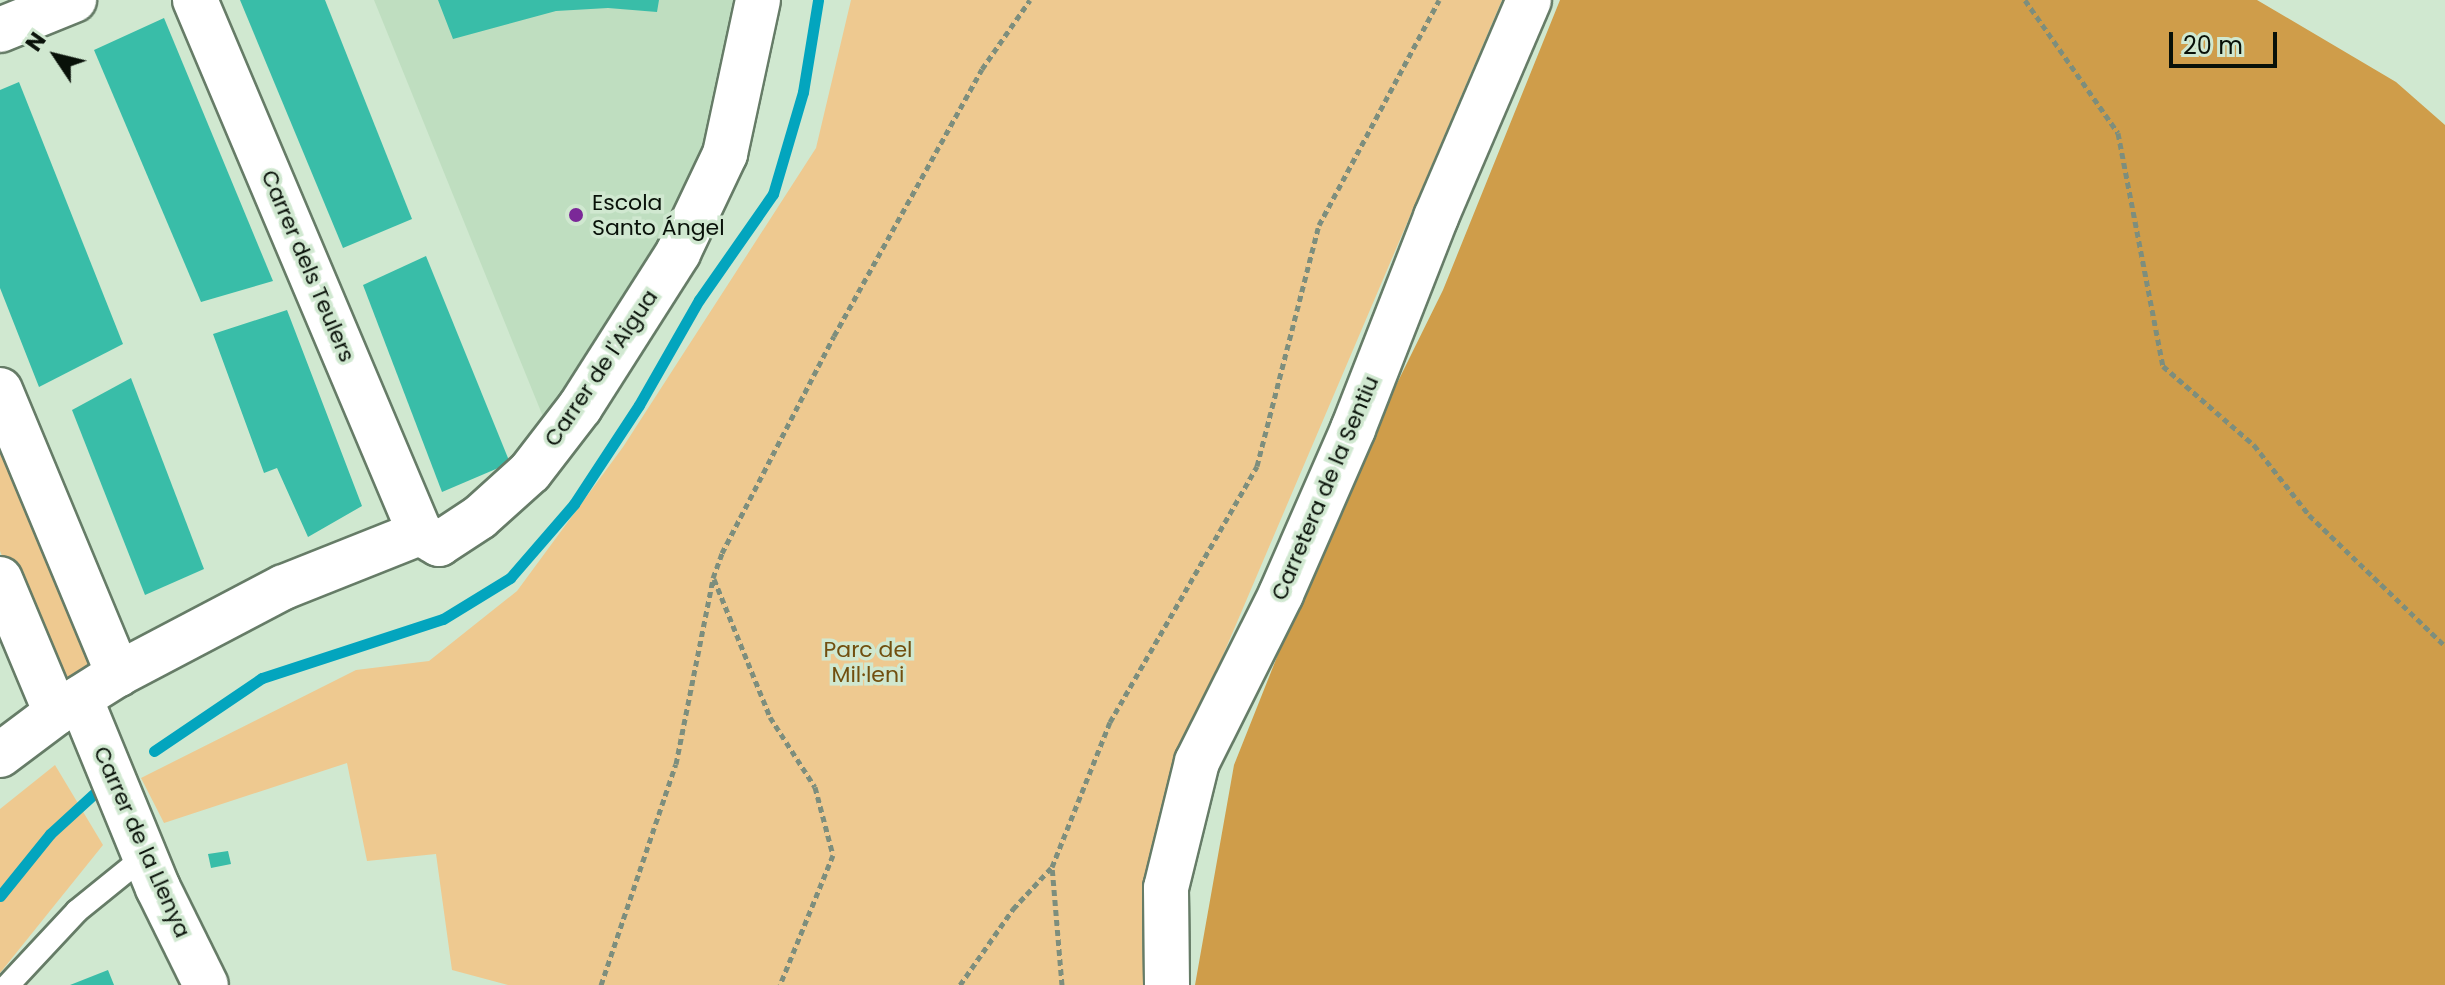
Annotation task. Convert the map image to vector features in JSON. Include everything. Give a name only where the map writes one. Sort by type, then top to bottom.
[{"type":"street","points":[[0,30],[74,0]]},
{"type":"street","name":"Carrer dels Teulers","points":[[195,0],[420,533]]},
{"type":"street","name":"Carrer de l'Aigua","points":[[0,755],[118,674],[284,587],[420,533],[439,544],[480,517],[530,472],[580,407],[678,253],[725,154],[758,0]]},
{"type":"street","name":"Carretera de la Sentiu","points":[[1167,985],[1166,888],[1197,762],[1281,594],[1353,429],[1436,217],[1529,0]]},
{"type":"street","points":[[0,390],[118,674]]},
{"type":"street","name":"Carrer de la Llenya","points":[[0,579],[145,856],[206,985]]},
{"type":"lane","points":[[8,985],[77,911],[145,856]]},
{"type":"path","points":[[601,985],[676,764],[713,578],[722,553],[834,336],[982,69],[1030,0]]},
{"type":"path","points":[[960,985],[1013,909],[1052,867],[1110,722],[1257,466],[1319,225],[1439,0]]},
{"type":"path","points":[[2025,0],[2118,133],[2163,366],[2254,445],[2309,515],[2445,646]]},
{"type":"path","points":[[713,578],[770,717],[815,787],[833,855],[780,985]]},
{"type":"path","points":[[1052,867],[1062,985]]},
{"type":"shaded area","name":"Escola Santo Ángel","points":[[374,0],[744,0],[716,160],[548,429]]},
{"type":"shaded area","points":[[1560,0],[2257,0],[2396,82],[2445,125],[2445,985],[1195,985],[1234,765],[1339,501],[1443,290]]},
{"type":"green space","name":"Parc del Mil·leni","points":[[851,0],[1502,0],[1166,789],[1142,924],[1144,985],[508,985],[452,970],[436,854],[367,861],[347,763],[164,823],[141,778],[356,670],[429,661],[517,591],[623,447],[816,148]]},
{"type":"green space","points":[[0,424],[100,665],[57,693],[0,551]]},
{"type":"green space","points":[[55,765],[103,845],[0,973],[0,809]]},
{"type":"building","points":[[240,0],[325,0],[412,219],[343,248]]},
{"type":"building","points":[[438,0],[659,0],[657,12],[608,8],[556,11],[453,39]]},
{"type":"building","points":[[164,18],[273,281],[201,302],[94,50]]},
{"type":"building","points":[[19,82],[123,344],[39,387],[0,288],[0,90]]},
{"type":"building","points":[[426,256],[510,463],[442,492],[363,285]]},
{"type":"building","points":[[287,310],[362,506],[308,537],[277,468],[264,473],[213,334]]},
{"type":"building","points":[[131,378],[204,569],[145,595],[72,410]]},
{"type":"building","points":[[228,851],[231,864],[211,868],[208,854]]},
{"type":"building","points":[[108,970],[114,985],[70,985]]},
{"type":"waterway","points":[[154,751],[262,678],[443,619],[510,578],[574,504],[639,405],[699,300],[773,194],[803,92],[818,0]]},
{"type":"waterway","points":[[0,896],[50,834],[98,790]]},
{"type":"place","name":"Escola Santo Ángel","points":[[576,215]]}]
